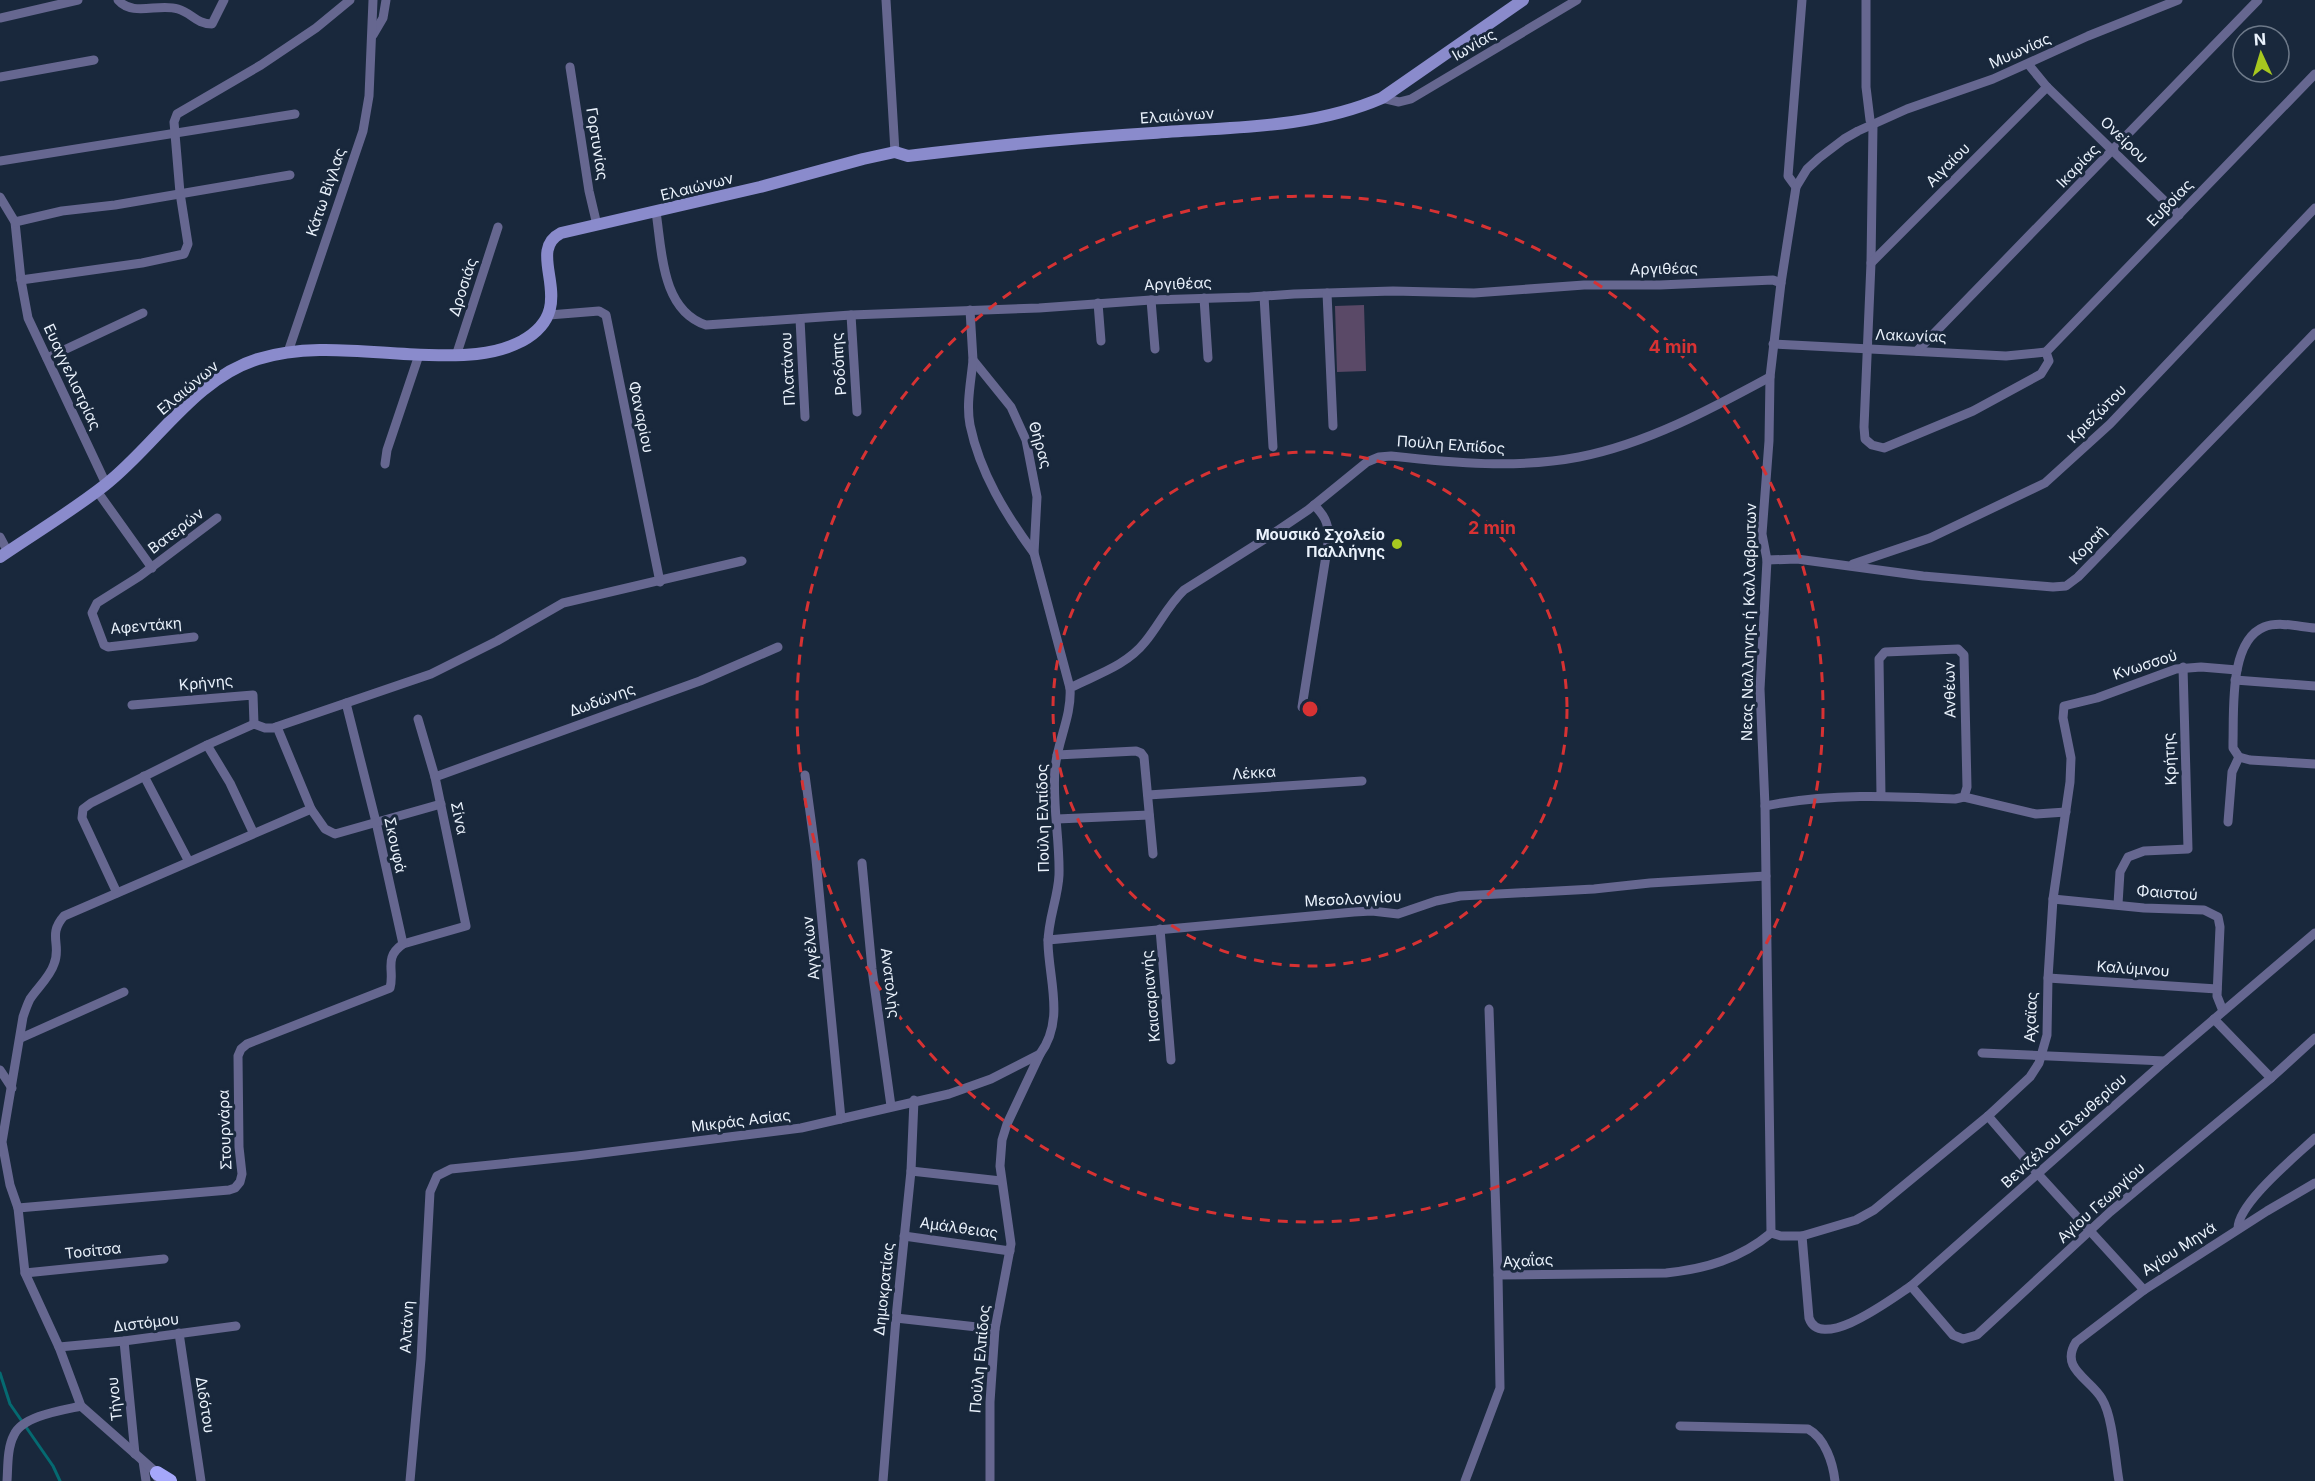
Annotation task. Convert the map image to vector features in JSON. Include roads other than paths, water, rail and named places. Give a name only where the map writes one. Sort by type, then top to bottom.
[{"type":"main road","name":"Ελαιώνων","points":[[4,554],[102,487],[216,381],[249,362],[288,352],[313,350],[456,356],[493,352],[513,345],[537,330],[549,315],[552,289],[546,255],[547,245],[553,237],[561,233],[760,188],[895,152],[908,156],[1042,141],[1287,122],[1347,112],[1382,98],[1523,0]]},
{"type":"main road","points":[[154,1478],[170,1481]]},
{"type":"street","points":[[0,18],[78,0]]},
{"type":"street","points":[[118,0],[124,6],[135,9],[156,7],[178,9],[201,24],[212,24],[224,0]]},
{"type":"street","points":[[21,280],[133,264],[184,254],[188,244],[180,193],[175,134],[174,122],[177,114],[261,65],[316,28],[351,0]]},
{"type":"street","name":"Κάτω Βίγλας","points":[[288,352],[363,130],[369,96],[373,0]]},
{"type":"street","points":[[372,37],[384,18],[386,0]]},
{"type":"street","points":[[886,0],[895,152]]},
{"type":"street","name":"Ιωνίας","points":[[1382,98],[1395,102],[1411,99],[1577,0]]},
{"type":"street","points":[[1796,187],[1788,176],[1802,0]]},
{"type":"street","points":[[1866,0],[1866,87],[1870,120],[1873,125],[1865,439],[1872,445],[1884,448],[1973,411],[2041,374],[2049,361],[2046,352]]},
{"type":"street","name":"Μυωνίας","points":[[1873,125],[1907,109],[1993,79],[2088,36],[2178,0]]},
{"type":"street","name":"Ικαρίας","points":[[1917,351],[2258,0]]},
{"type":"street","points":[[0,76],[94,60]]},
{"type":"street","name":"Ονείρου","points":[[2028,64],[2047,87],[2180,215]]},
{"type":"street","name":"Γορτυνίας","points":[[570,67],[587,182],[597,225]]},
{"type":"street","name":"Ευβοίας","points":[[2046,352],[2315,74]]},
{"type":"street","name":"Αιγαίου","points":[[1871,263],[2047,87]]},
{"type":"street","points":[[0,161],[294,114]]},
{"type":"street","name":"Νεας Nαλληνης ή Καλλαβρυτων","points":[[1767,1236],[1772,1222],[1765,806],[1760,689],[1767,560],[1762,534],[1768,469],[1773,344],[1796,187],[1807,169],[1831,148],[1873,125]]},
{"type":"street","points":[[0,197],[15,222],[62,211],[290,175]]},
{"type":"street","name":"Αργιθέας","points":[[656,212],[669,288],[679,304],[696,320],[710,325],[851,315],[1327,292],[1473,293],[1584,285],[1660,285],[1773,280],[1781,283]]},
{"type":"street","name":"Κριεζώτου","points":[[1847,566],[1912,545],[2045,483],[2110,424],[2313,214]]},
{"type":"street","name":"Ευαγγελιστρίας","points":[[15,222],[21,280],[28,318],[102,487],[152,568]]},
{"type":"street","name":"Δροσιάς","points":[[456,356],[498,227]]},
{"type":"street","points":[[1327,292],[1333,426]]},
{"type":"street","points":[[1264,296],[1273,447]]},
{"type":"street","points":[[1204,298],[1208,358]]},
{"type":"street","points":[[1151,300],[1155,349]]},
{"type":"street","points":[[1098,303],[1101,341]]},
{"type":"street","name":"Θήρας","points":[[970,310],[973,360],[968,399],[970,424],[984,469],[1011,522],[1034,553]]},
{"type":"street","name":"Φαναρίου","points":[[549,315],[599,311],[606,315],[660,582]]},
{"type":"street","points":[[47,358],[143,313]]},
{"type":"street","name":"Ροδόπης","points":[[851,315],[857,412]]},
{"type":"street","name":"Πλατάνου","points":[[800,319],[805,417]]},
{"type":"street","name":"Κοραή","points":[[1767,560],[1797,559],[1923,576],[2053,587],[2066,586],[2078,577],[2315,333]]},
{"type":"street","name":"Λακωνίας","points":[[1773,344],[2007,356],[2046,352]]},
{"type":"street","points":[[386,464],[387,450],[419,355]]},
{"type":"street","name":"Θήρας","points":[[973,360],[1011,407],[1026,440],[1037,497],[1034,553],[1070,688]]},
{"type":"street","name":"Πούλη Ελπίδος","points":[[990,1481],[990,1402],[995,1329],[1010,1251],[1010,1235],[1000,1166],[1004,1132],[1046,1045],[1054,1022],[1048,940],[1059,876],[1058,819],[1054,784],[1057,755],[1069,706],[1070,688],[1122,662],[1144,644],[1174,600],[1184,590],[1268,537],[1367,462],[1378,457],[1510,464],[1577,458],[1645,436],[1740,394],[1770,377]]},
{"type":"street","points":[[1302,707],[1329,537],[1328,524],[1314,504]]},
{"type":"street","name":"Βατερών","points":[[152,568],[217,518]]},
{"type":"street","points":[[0,537],[4,554]]},
{"type":"street","points":[[117,893],[85,825],[82,811],[91,803],[254,724],[265,728],[277,727],[431,674],[497,641],[563,603],[742,561]]},
{"type":"street","name":"Αφεντάκη","points":[[152,568],[93,607],[92,613],[104,645],[124,646],[194,637]]},
{"type":"street","points":[[2315,628],[2282,625],[2263,627],[2247,640],[2236,675],[2233,742],[2233,748],[2239,757],[2250,760],[2315,764]]},
{"type":"street","name":"Δωδώνης","points":[[435,777],[700,681],[778,647]]},
{"type":"street","name":"Ανθέων","points":[[1881,796],[1879,659],[1881,654],[1958,649],[1964,655],[1967,787],[1964,797]]},
{"type":"street","name":"Κνωσσού","points":[[2064,706],[2097,698],[2183,667],[2315,686]]},
{"type":"street","name":"Κρήτης","points":[[2118,904],[2120,872],[2128,857],[2144,851],[2188,849],[2183,667]]},
{"type":"street","name":"Κρήνης","points":[[132,705],[253,695],[254,724]]},
{"type":"street","name":"Σκουφά","points":[[346,704],[376,822],[403,944]]},
{"type":"street","name":"Αχαϊας","points":[[1767,1236],[1802,1236],[1856,1220],[1874,1210],[1989,1116],[2030,1077],[2043,1054],[2047,1035],[2053,899],[2066,812],[2071,758],[2063,718],[2064,706]]},
{"type":"street","name":"Σίνα","points":[[403,944],[466,926],[435,777],[418,719]]},
{"type":"street","points":[[277,727],[311,809],[325,829],[335,834],[441,804]]},
{"type":"street","points":[[207,745],[230,783],[254,832]]},
{"type":"street","points":[[1057,755],[1139,751],[1144,757],[1153,854]]},
{"type":"street","points":[[2228,822],[2232,772],[2239,757]]},
{"type":"street","name":"Αγγέλων","points":[[805,775],[815,849],[841,1119]]},
{"type":"street","points":[[144,776],[188,860]]},
{"type":"street","name":"Λέκκα","points":[[1148,795],[1362,781]]},
{"type":"street","points":[[1765,806],[1791,800],[1881,796],[1955,799],[1964,797],[2036,814],[2066,812]]},
{"type":"street","points":[[154,1478],[139,1458],[81,1406],[59,1347],[25,1273],[18,1208],[10,1185],[1,1142],[23,1017],[30,1000],[54,965],[56,952],[54,933],[58,922],[64,916],[188,860],[311,809]]},
{"type":"street","points":[[1058,819],[1149,815]]},
{"type":"street","name":"Ανατολής","points":[[862,863],[872,969],[891,1106]]},
{"type":"street","name":"Μεσολογγίου","points":[[1048,940],[1354,912],[1398,914],[1436,901],[1460,896],[1594,890],[1650,883],[1766,876]]},
{"type":"street","name":"Φαιστού","points":[[2053,899],[2205,910],[2214,914],[2218,917],[2220,927],[2217,989],[2218,1002],[2223,1011]]},
{"type":"street","name":"Καισαριανής","points":[[1160,929],[1171,1060]]},
{"type":"street","name":"Βενιζέλου Ελευθερίου","points":[[1802,1236],[1809,1318],[1812,1324],[1820,1329],[1828,1330],[1846,1325],[1911,1286],[2165,1061],[2315,933]]},
{"type":"street","name":"Στουρνάρα","points":[[18,1208],[235,1188],[242,1174],[239,1147],[238,1056],[241,1049],[247,1044],[390,988],[391,957],[395,950],[403,944]]},
{"type":"street","name":"Καλύμνου","points":[[2048,978],[2217,989]]},
{"type":"street","points":[[21,1038],[124,992]]},
{"type":"street","points":[[1489,1009],[1498,1275]]},
{"type":"street","points":[[2214,1019],[2271,1078]]},
{"type":"street","name":"Αγίου Γεωργίου","points":[[1911,1286],[1949,1332],[1960,1338],[1970,1337],[1984,1329],[2110,1212],[2142,1187],[2184,1148],[2271,1078],[2315,1038]]},
{"type":"street","points":[[1982,1053],[2165,1061]]},
{"type":"street","name":"Μικράς Ασίας","points":[[437,1176],[451,1169],[801,1128],[874,1112],[914,1100],[949,1094],[991,1079],[1040,1054]]},
{"type":"street","points":[[0,1070],[12,1088]]},
{"type":"street","name":"Δημοκρατίας","points":[[883,1481],[911,1171],[914,1100]]},
{"type":"street","points":[[1989,1116],[2038,1174],[2144,1290]]},
{"type":"street","points":[[2238,1229],[2239,1219],[2248,1204],[2315,1138]]},
{"type":"street","points":[[911,1171],[1001,1181]]},
{"type":"street","name":"Αλτάνη","points":[[410,1481],[421,1359],[430,1192],[437,1176]]},
{"type":"street","name":"Αγίου Μηνά","points":[[2119,1481],[2105,1405],[2095,1389],[2074,1370],[2071,1353],[2076,1342],[2144,1290],[2238,1229],[2315,1184]]},
{"type":"street","name":"Αμάλθειας","points":[[904,1236],[1010,1251]]},
{"type":"street","name":"Αχαΐας","points":[[1465,1481],[1500,1388],[1498,1275],[1666,1273],[1691,1270],[1717,1264],[1767,1236]]},
{"type":"street","name":"Τοσίτσα","points":[[25,1273],[164,1259]]},
{"type":"street","points":[[896,1318],[995,1329]]},
{"type":"street","name":"Διστόμου","points":[[59,1347],[236,1326]]},
{"type":"street","name":"Διδότου","points":[[179,1334],[201,1481]]},
{"type":"street","name":"Τήνου","points":[[124,1341],[139,1458]]},
{"type":"street","points":[[7,1481],[10,1448],[13,1435],[18,1428],[29,1420],[81,1406]]},
{"type":"street","points":[[1680,1426],[1808,1429],[1816,1434],[1826,1450],[1835,1481]]},
{"type":"waterway","points":[[0,1373],[10,1404],[53,1466],[60,1481]]},
{"type":"place","name":"Μουσικό Σχολείο Παλλήνης","points":[[1397,544]]}]
